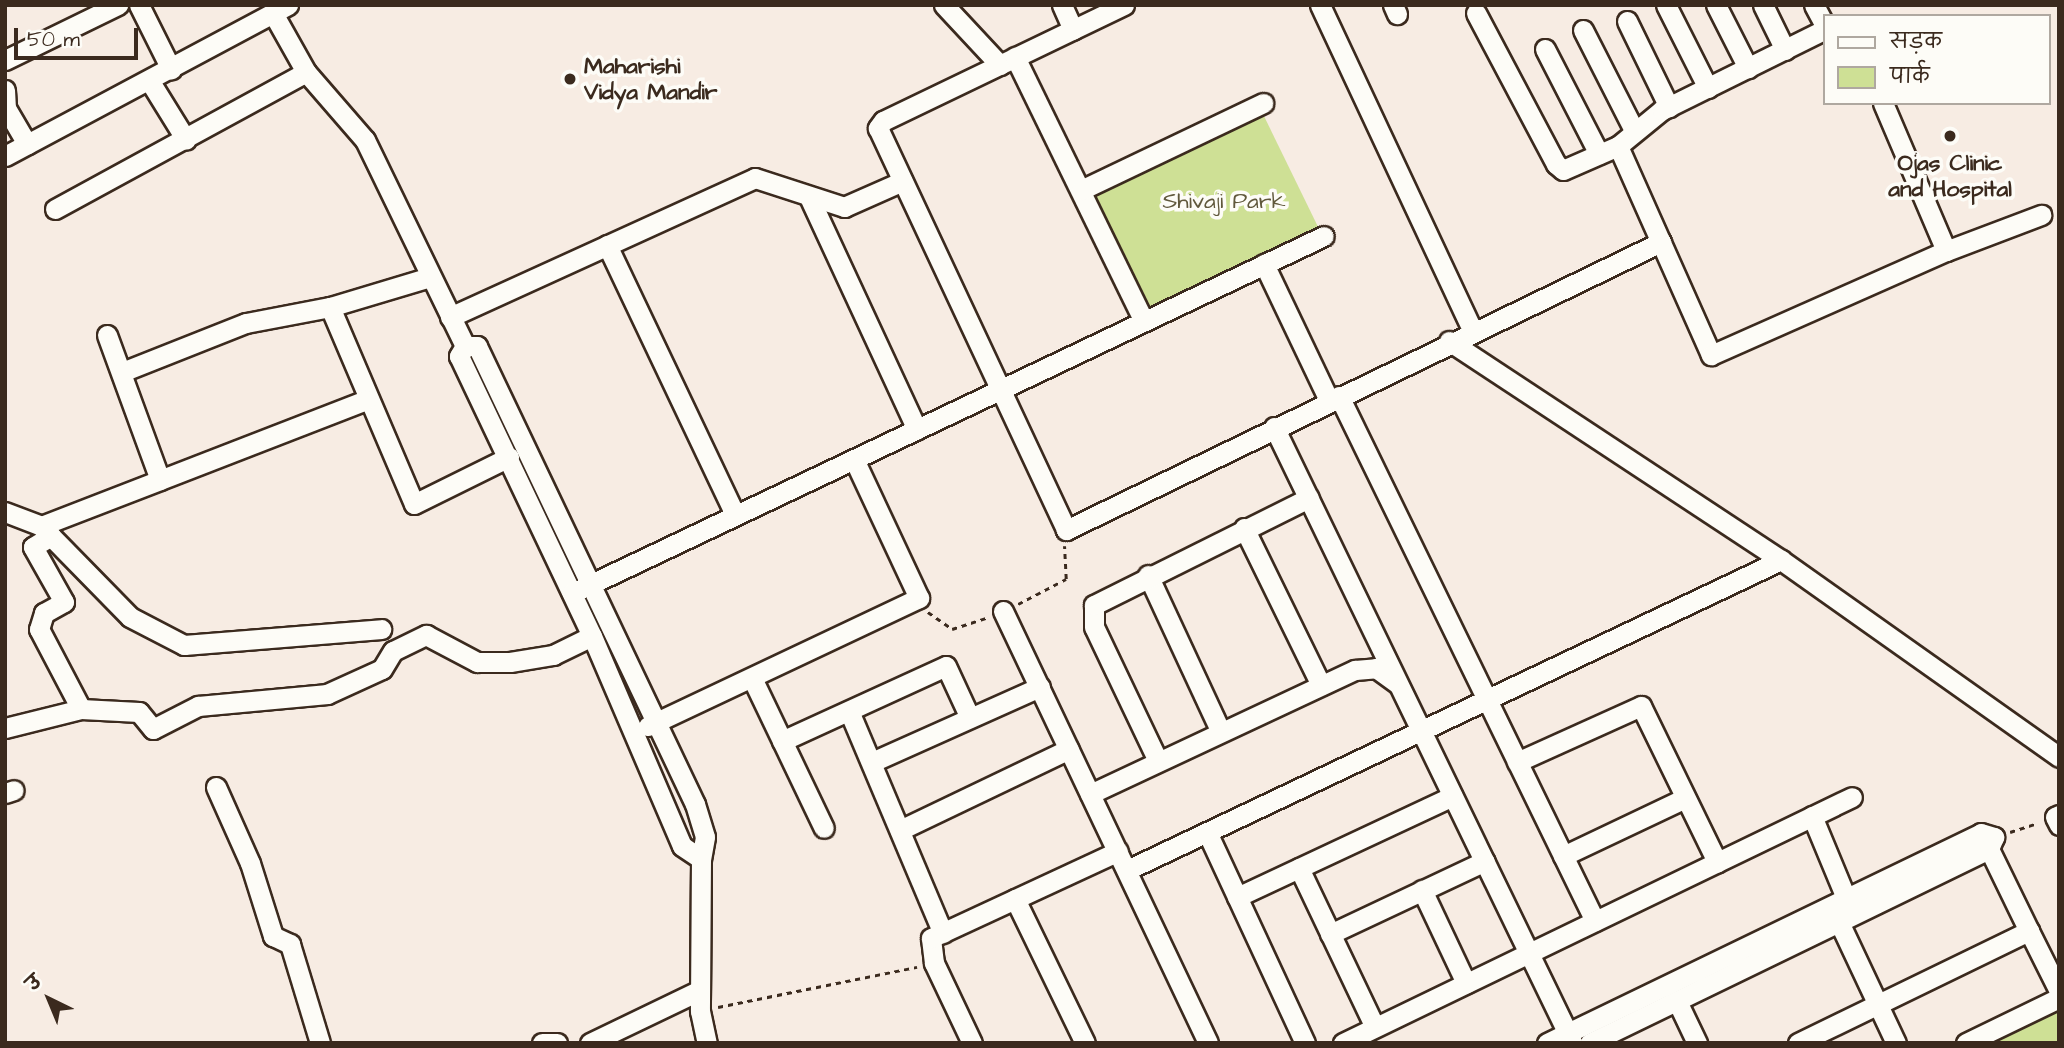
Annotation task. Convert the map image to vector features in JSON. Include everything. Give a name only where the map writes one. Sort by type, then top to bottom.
[{"type":"street","points":[[5,60],[118,5]]},
{"type":"street","points":[[139,5],[170,69]]},
{"type":"street","points":[[944,5],[1008,61],[1080,190],[1144,321]]},
{"type":"street","points":[[1062,5],[1073,30]]},
{"type":"street","points":[[1124,5],[883,121],[878,128],[1066,530],[1449,341],[1661,242]]},
{"type":"street","points":[[1320,5],[1472,330]]},
{"type":"street","points":[[1666,5],[1708,88]]},
{"type":"street","points":[[1716,5],[1748,68]]},
{"type":"street","points":[[1763,5],[1785,50]]},
{"type":"street","points":[[5,156],[170,69],[274,10],[306,72],[365,140],[450,317],[592,583],[699,816],[705,837],[701,859],[700,1011],[707,1043]]},
{"type":"street","points":[[1476,13],[1556,164],[1563,170],[1599,154],[1620,150],[1635,132],[1669,107],[1822,31]]},
{"type":"street","points":[[1627,21],[1669,107]]},
{"type":"street","points":[[1583,30],[1635,132]]},
{"type":"street","points":[[1545,49],[1599,154]]},
{"type":"street","points":[[55,209],[186,140],[306,72]]},
{"type":"street","points":[[149,80],[186,140]]},
{"type":"street","points":[[5,90],[6,108],[27,144]]},
{"type":"street","points":[[1080,190],[1263,103]]},
{"type":"street","points":[[1884,105],[1946,251]]},
{"type":"street","points":[[1620,150],[1711,355],[1946,251],[2041,215]]},
{"type":"street","points":[[450,317],[755,178],[810,200],[844,207],[903,181]]},
{"type":"street","points":[[810,200],[917,429]]},
{"type":"street","points":[[572,593],[1324,236]]},
{"type":"street","points":[[607,245],[735,515]]},
{"type":"street","points":[[1264,264],[1487,699],[1595,921]]},
{"type":"street","points":[[122,372],[246,323],[330,307],[430,276]]},
{"type":"street","points":[[330,307],[366,400],[414,504],[509,457]]},
{"type":"street","points":[[107,335],[160,480]]},
{"type":"street","points":[[1449,341],[1781,560],[2059,757]]},
{"type":"street","points":[[467,350],[509,457],[635,732],[682,846],[701,859]]},
{"type":"street","points":[[81,709],[39,629],[44,613],[64,602],[33,547],[46,531],[160,480],[366,400]]},
{"type":"street","points":[[1274,427],[1570,1038]]},
{"type":"street","points":[[635,732],[919,598],[854,459]]},
{"type":"street","points":[[1158,761],[1094,627],[1091,612],[1098,600],[1309,498]]},
{"type":"street","points":[[5,512],[46,531],[130,617],[184,645],[381,629]]},
{"type":"street","points":[[1244,528],[1321,685]]},
{"type":"street","points":[[1127,870],[1781,560]]},
{"type":"street","points":[[1148,575],[1221,732]]},
{"type":"street","points":[[1003,611],[1208,1043]]},
{"type":"street","points":[[5,728],[81,709],[139,712],[153,729],[198,706],[327,694],[382,669],[393,651],[426,635],[477,662],[510,662],[553,655],[592,636]]},
{"type":"street","points":[[782,741],[946,666],[970,718]]},
{"type":"street","points":[[1090,794],[1321,685],[1370,666],[1400,686]]},
{"type":"street","points":[[752,678],[824,828]]},
{"type":"street","points":[[872,762],[1040,687]]},
{"type":"street","points":[[1517,762],[1641,706],[1717,862]]},
{"type":"street","points":[[849,711],[943,933]]},
{"type":"street","points":[[900,830],[1069,749]]},
{"type":"street","points":[[216,787],[250,863],[272,936],[290,944],[320,1043]]},
{"type":"street","points":[[1237,897],[1453,796]]},
{"type":"street","points":[[1343,1043],[1852,797]]},
{"type":"street","points":[[1563,856],[1685,798]]},
{"type":"street","points":[[1812,816],[1846,898]]},
{"type":"street","points":[[1207,832],[1305,1043]]},
{"type":"street","points":[[1547,1043],[1570,1038],[1846,898],[1988,840]]},
{"type":"street","points":[[1590,1043],[1839,922],[1988,840]]},
{"type":"street","points":[[1988,840],[2059,992]]},
{"type":"street","points":[[972,1043],[934,963],[930,940],[1118,851]]},
{"type":"street","points":[[1330,934],[1485,861]]},
{"type":"street","points":[[1299,868],[1375,1027]]},
{"type":"street","points":[[1422,890],[1466,983]]},
{"type":"street","points":[[1015,899],[1085,1043]]},
{"type":"street","points":[[1839,922],[1896,1043]]},
{"type":"street","points":[[1798,1043],[2029,931]]},
{"type":"street","points":[[590,1043],[700,989]]},
{"type":"street","points":[[1967,1042],[2059,998]]},
{"type":"street","points":[[1677,1000],[1697,1043]]},
{"type":"street","points":[[542,1043],[557,1043]]},
{"type":"path","points":[[919,598],[935,621],[952,629],[1003,611],[1066,579],[1062,539],[1066,530]]},
{"type":"path","points":[[1988,840],[2057,819]]},
{"type":"path","points":[[700,1011],[934,963]]},
{"type":"green space","name":"Shivaji Park","points":[[1262,112],[1318,227],[1146,311],[1090,196]]},
{"type":"green space","points":[[2059,1009],[2059,1043],[1989,1043]]},
{"type":"place","name":"Maharishi Vidya Mandir","points":[[570,79]]},
{"type":"place","name":"Ojas Clinic and Hospital","points":[[1950,136]]}]
